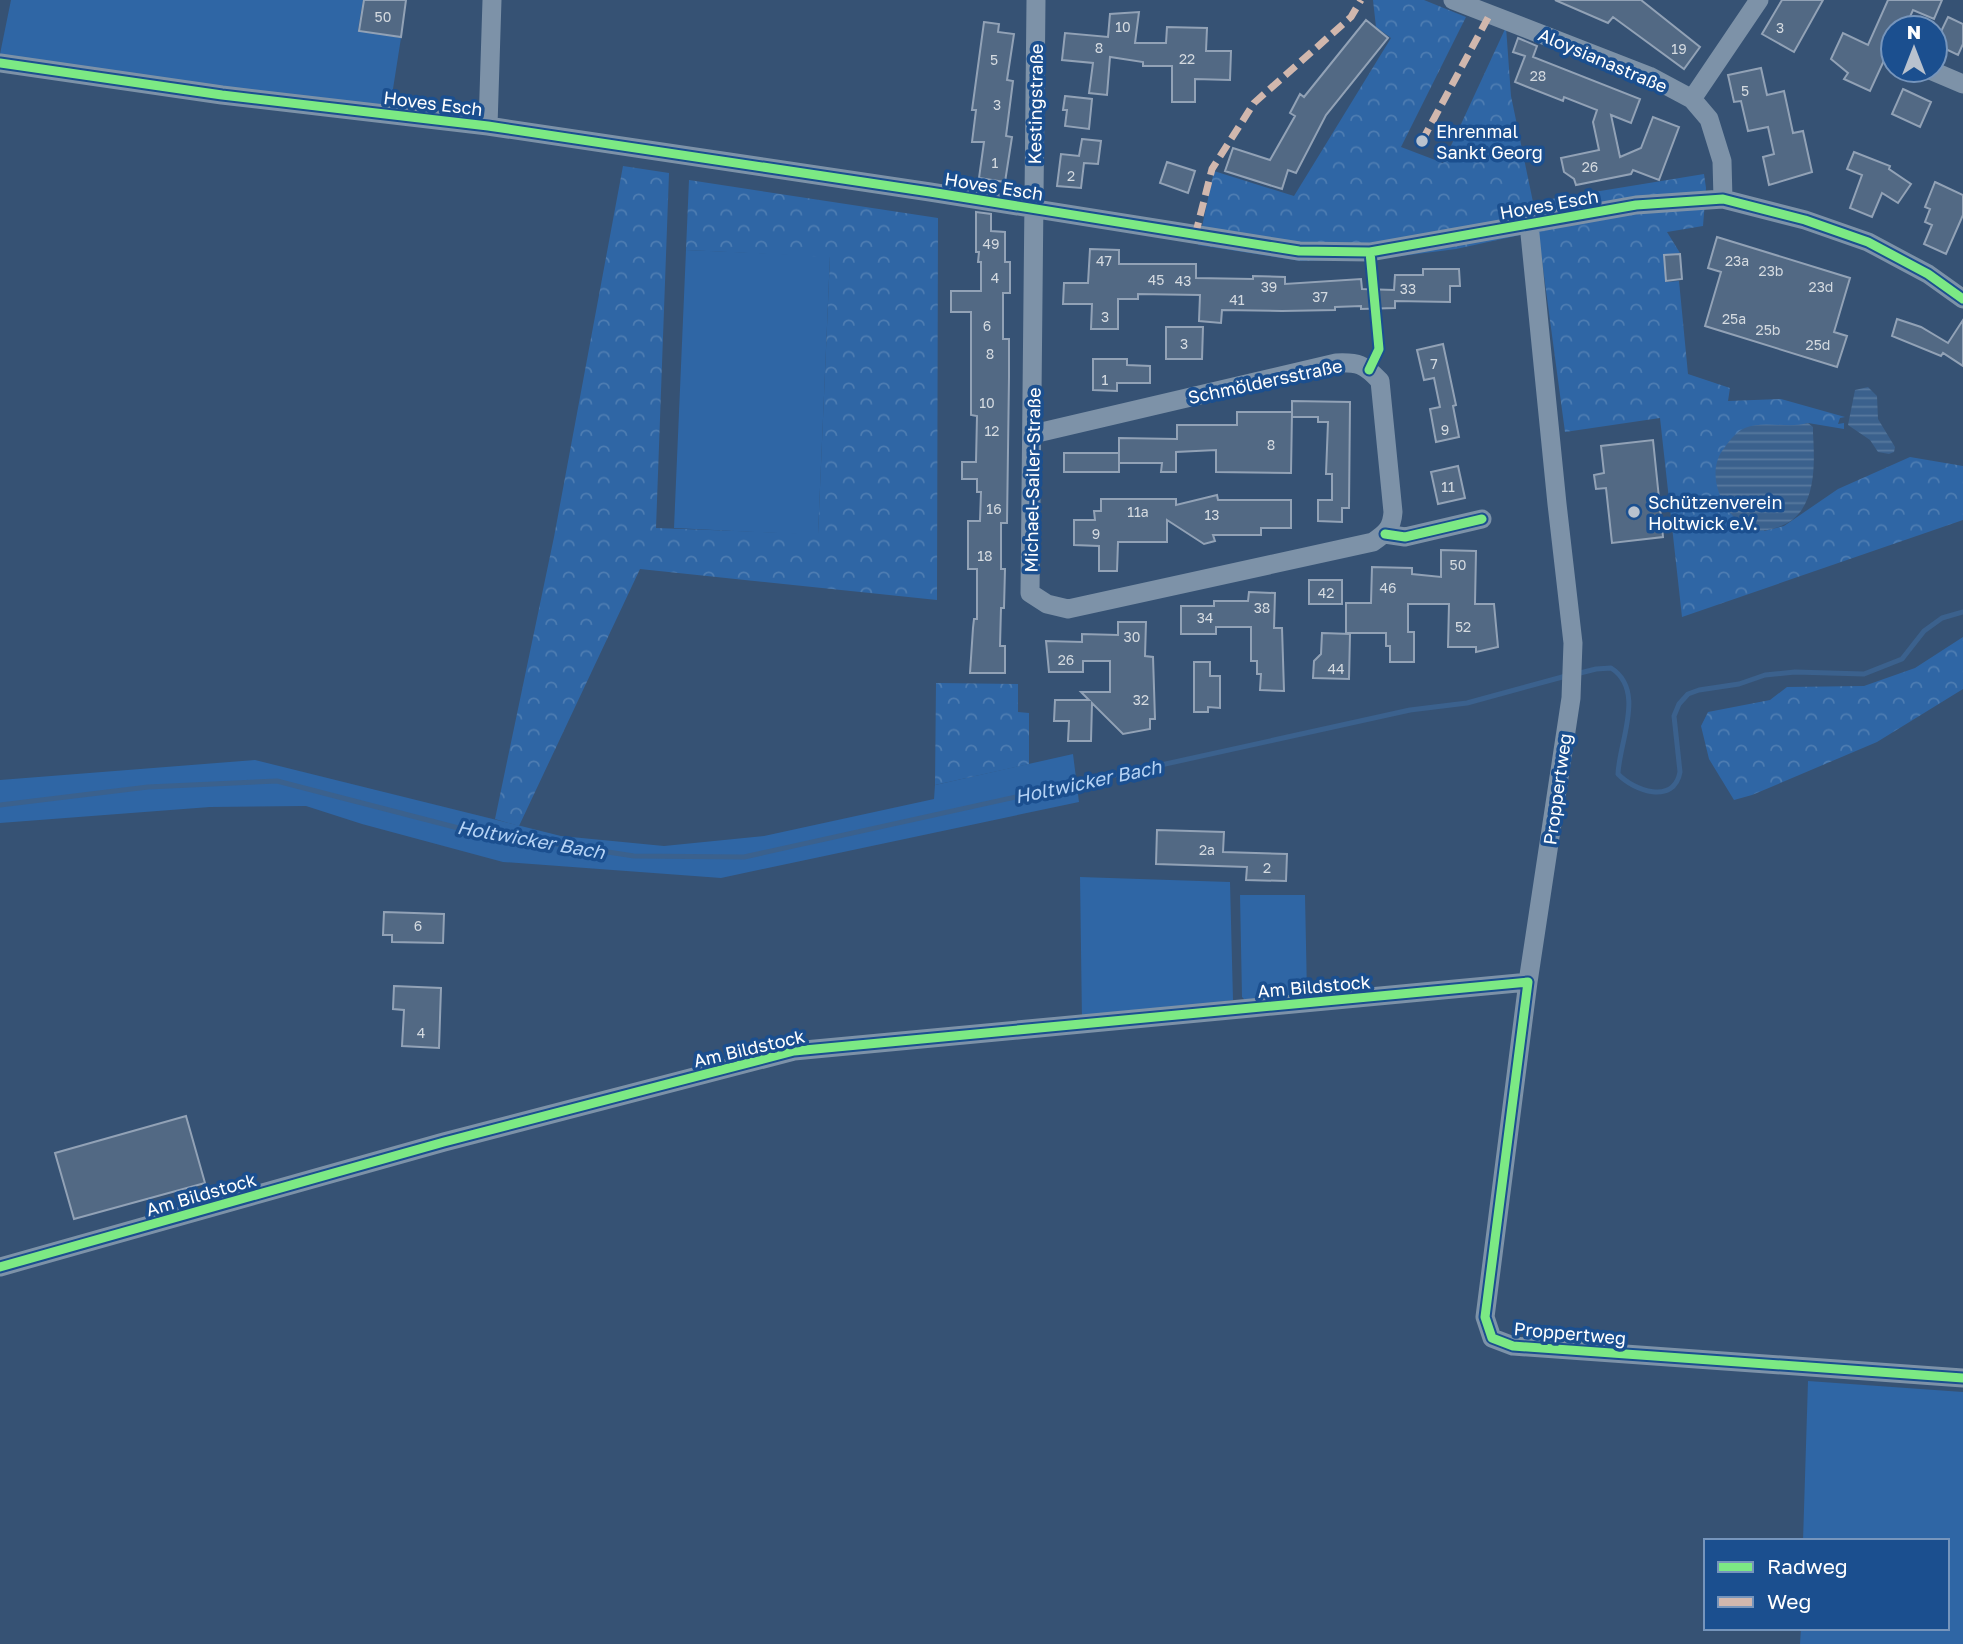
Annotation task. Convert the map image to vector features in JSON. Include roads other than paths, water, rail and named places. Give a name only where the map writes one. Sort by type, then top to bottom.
[{"type":"street","points":[[488,126],[492,0]]},
{"type":"street","name":"Kestingstraße","points":[[1034,209],[1036,0]]},
{"type":"street","name":"Aloysianastraße","points":[[1453,0],[1649,76],[1692,99],[1709,120],[1722,161],[1723,199]]},
{"type":"street","points":[[1692,99],[1759,0]]},
{"type":"street","name":"Hoves Esch","points":[[0,63],[222,95],[488,126],[1299,251],[1370,252],[1636,205],[1723,199],[1805,220],[1868,242],[1928,274],[1963,299]]},
{"type":"street","name":"Michael-Sailer-Straße","points":[[1034,209],[1030,593],[1047,604],[1069,609],[1373,542],[1385,534]]},
{"type":"street","name":"Proppertweg","points":[[1529,225],[1573,643],[1571,698],[1528,982],[1485,1317],[1492,1338],[1513,1346],[1963,1378]]},
{"type":"street","name":"Schmöldersstraße","points":[[1033,434],[1336,363],[1356,362],[1380,381],[1393,512],[1392,525],[1385,534]]},
{"type":"street","points":[[1385,534],[1405,537],[1482,519]]},
{"type":"street","name":"Am Bildstock","points":[[0,1267],[444,1142],[794,1051],[1528,982]]},
{"type":"waterway","name":"Holtwicker Bach","points":[[1576,674],[1611,668],[1621,678],[1627,689],[1629,703],[1618,774],[1643,790],[1662,792],[1670,789],[1680,772],[1674,716],[1679,704],[1688,694],[1739,684],[1765,675],[1795,672],[1864,674],[1902,659],[1924,631],[1942,618],[1963,612]]},
{"type":"waterway","name":"Holtwicker Bach","points":[[0,805],[148,787],[277,781],[470,831],[634,856],[744,857],[1410,710],[1467,703],[1566,676]]},
{"type":"place","name":"Ehrenmal Sankt Georg","points":[[1422,141]]},
{"type":"place","name":"Schützenverein Holtwick e.V.","points":[[1634,512]]}]
